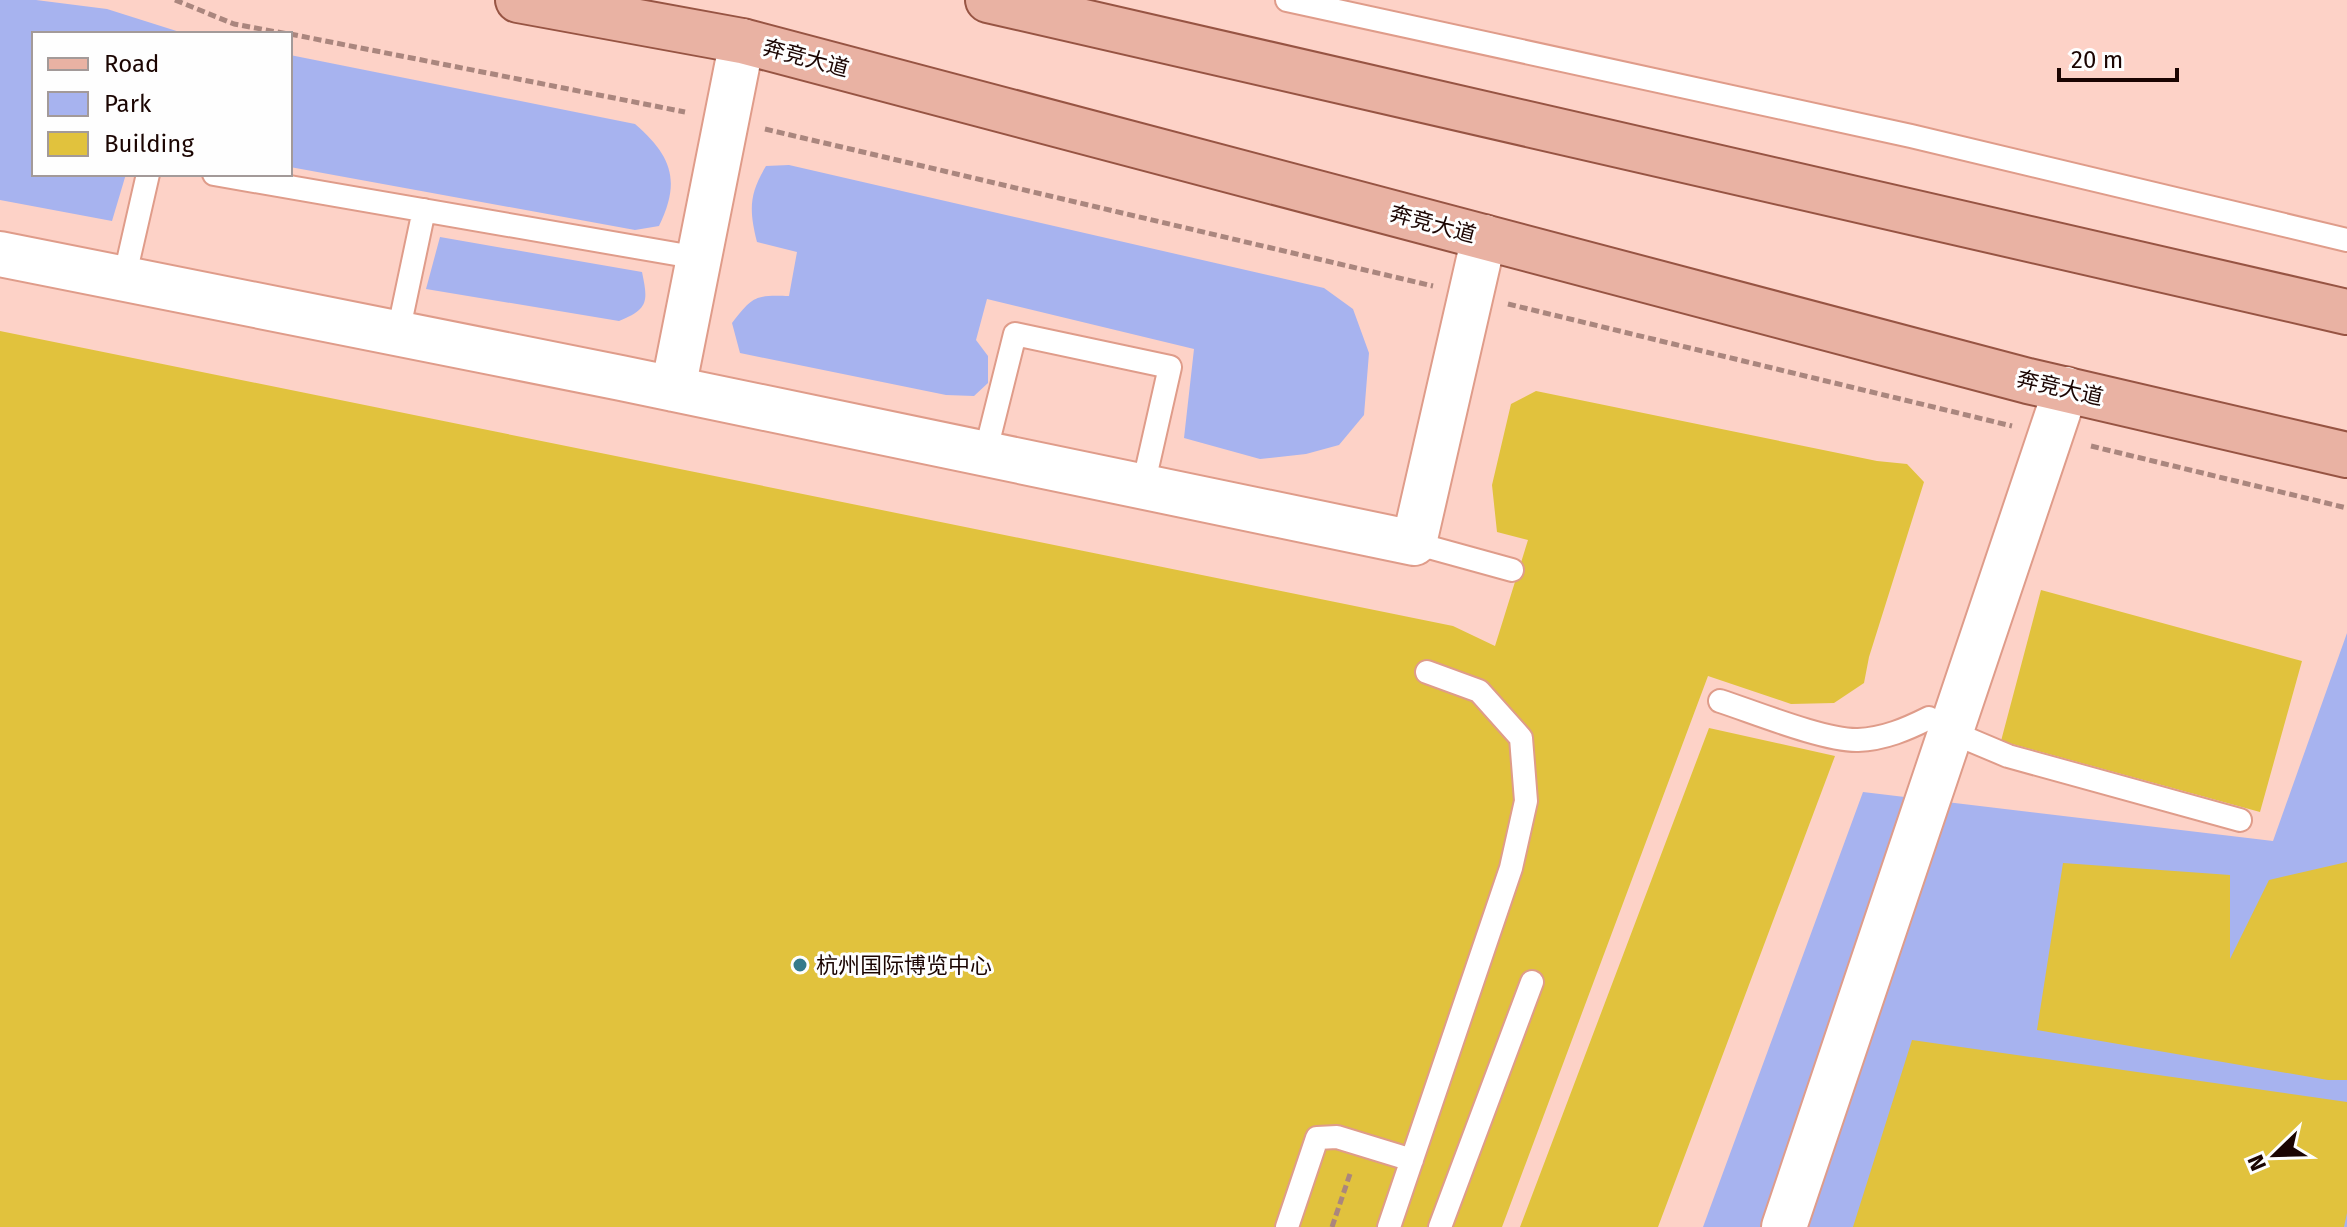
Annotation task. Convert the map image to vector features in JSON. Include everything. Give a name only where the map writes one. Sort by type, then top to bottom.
[{"type":"main road","name":"奔竞大道","points":[[518,0],[742,41],[2066,389],[2347,455]]},
{"type":"main road","points":[[988,0],[2347,312]]},
{"type":"street","points":[[673,389],[742,41]]},
{"type":"street","points":[[0,254],[673,389],[1414,543],[1484,237]]},
{"type":"street","points":[[1784,1227],[2066,389]]},
{"type":"lane","points":[[1287,0],[1911,136],[2347,240]]},
{"type":"lane","points":[[124,279],[148,176]]},
{"type":"lane","points":[[226,176],[699,258]]},
{"type":"lane","points":[[398,333],[424,210]]},
{"type":"lane","points":[[985,454],[1015,334],[1170,367],[1143,486]]},
{"type":"lane","points":[[1414,543],[1512,570]]},
{"type":"lane","points":[[1389,1227],[1511,868],[1526,801],[1521,738],[1479,691],[1427,672]]},
{"type":"lane","points":[[1720,701],[1817,732],[1857,740],[1901,732],[1929,718],[1951,732],[2008,756],[2240,820]]},
{"type":"lane","points":[[1440,1227],[1532,982]]},
{"type":"lane","points":[[1287,1227],[1317,1138],[1337,1137],[1412,1160]]},
{"type":"path","points":[[175,0],[234,24],[278,32]]},
{"type":"path","points":[[292,35],[726,120],[1471,295],[2347,508]]},
{"type":"path","points":[[1332,1227],[1361,1144]]},
{"type":"green space","points":[[0,0],[36,0],[107,9],[180,32],[32,32],[32,176],[125,176],[112,221],[0,200]]},
{"type":"green space","points":[[292,55],[635,124],[665,158],[671,182],[670,196],[659,226],[635,230],[292,167]]},
{"type":"green space","points":[[789,165],[1324,288],[1353,309],[1369,353],[1364,415],[1339,445],[1306,454],[1260,459],[1184,438],[1194,349],[987,299],[976,340],[988,356],[988,383],[974,396],[946,395],[740,353],[732,323],[739,314],[756,299],[789,296],[797,252],[757,242],[752,211],[756,185],[766,166]]},
{"type":"green space","points":[[440,237],[642,272],[644,303],[636,312],[619,321],[426,289]]},
{"type":"green space","points":[[2347,633],[2347,1227],[1703,1227],[1863,792],[2273,841]]},
{"type":"building","name":"杭州国际博览中心","points":[[0,331],[1453,626],[1495,646],[1528,540],[1497,532],[1492,485],[1511,404],[1536,391],[1877,461],[1907,464],[1924,482],[1869,657],[1864,683],[1834,703],[1791,704],[1708,676],[1502,1227],[0,1227]]},
{"type":"building","points":[[2041,590],[2302,661],[2260,812],[2001,741]]},
{"type":"building","points":[[1709,728],[1835,756],[1658,1227],[1520,1227]]},
{"type":"building","points":[[2347,862],[2347,1080],[2328,1080],[2037,1030],[2063,863],[2230,875],[2230,959],[2269,880]]},
{"type":"building","points":[[1912,1040],[2347,1102],[2347,1213],[2344,1227],[1853,1227]]},
{"type":"place","name":"杭州国际博览中心","points":[[800,965]]}]
